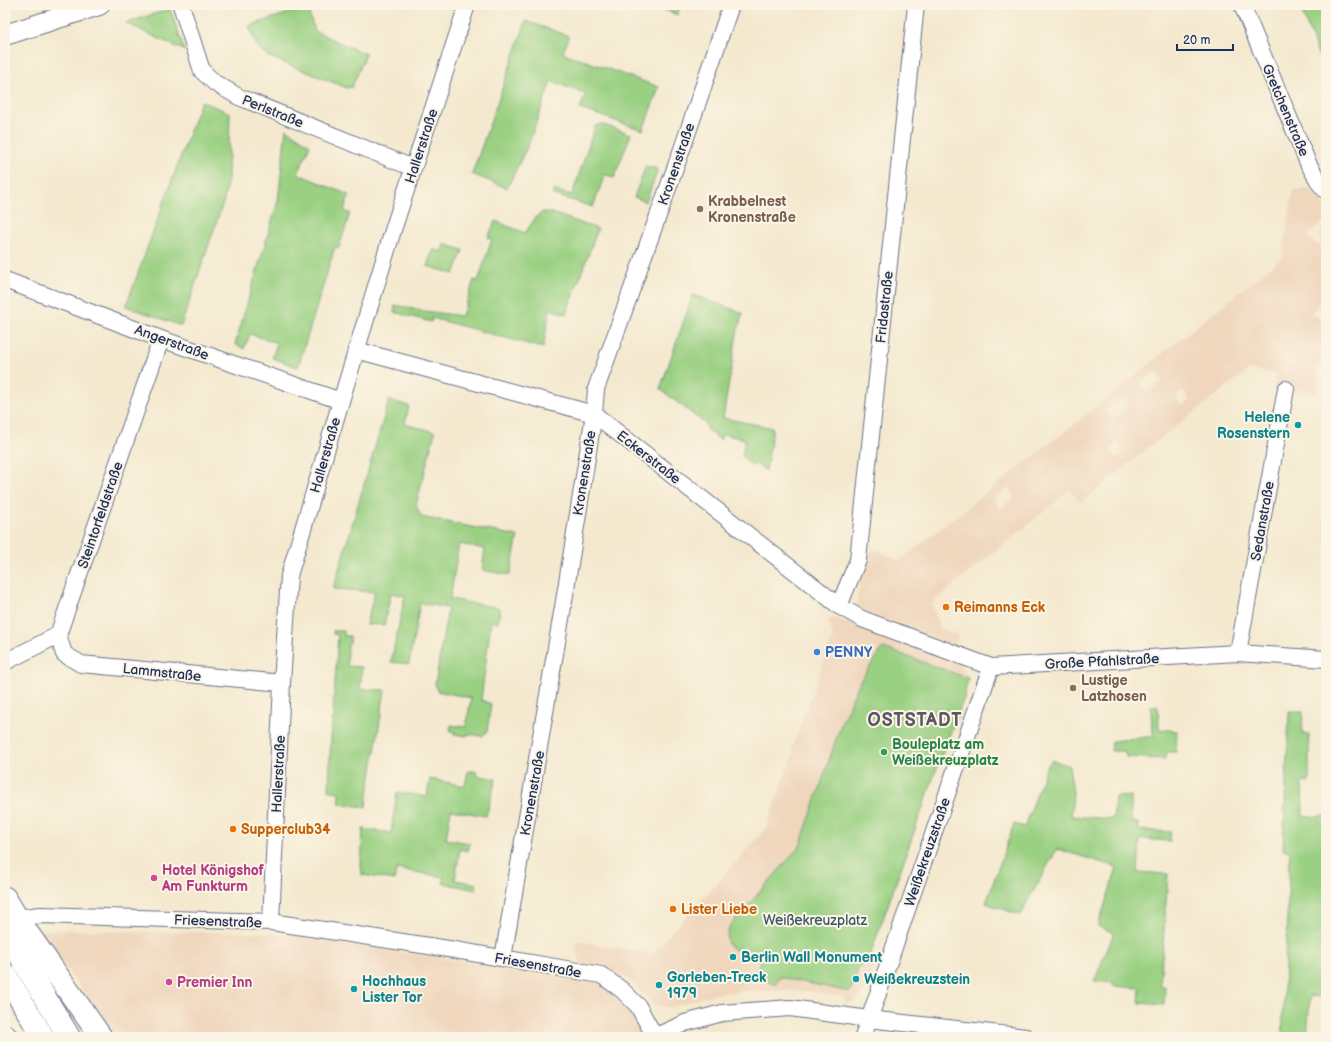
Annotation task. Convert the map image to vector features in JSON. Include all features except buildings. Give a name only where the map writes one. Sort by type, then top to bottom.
[{"type":"main road","points":[[5,898],[11,924],[69,1037]]},
{"type":"main road","points":[[11,924],[101,1037]]},
{"type":"main road","points":[[5,974],[43,1037]]},
{"type":"street","points":[[5,35],[99,5]]},
{"type":"street","name":"Perlstraße","points":[[181,5],[202,71],[215,83],[239,97],[413,168]]},
{"type":"street","name":"Hallerstraße","points":[[271,922],[282,683],[289,576],[356,350],[413,168],[467,5]]},
{"type":"street","name":"Kronenstraße","points":[[503,958],[564,601],[594,414],[596,389],[682,149],[731,5]]},
{"type":"street","name":"Fridastraße","points":[[839,606],[858,560],[916,5]]},
{"type":"street","name":"Gretchenstraße","points":[[1242,5],[1308,163],[1320,184],[1326,191]]},
{"type":"street","name":"Angerstraße","points":[[5,280],[161,339],[341,400]]},
{"type":"street","name":"Steintorfeldstraße","points":[[58,635],[161,339]]},
{"type":"street","name":"Eckerstraße","points":[[356,350],[594,414],[839,606],[862,619],[885,628]]},
{"type":"street","name":"Sedanstraße","points":[[1238,653],[1286,389]]},
{"type":"street","name":"Große Pfahlstraße","points":[[885,628],[991,667],[1238,653],[1326,659]]},
{"type":"street","points":[[5,662],[58,635]]},
{"type":"street","name":"Lammstraße","points":[[58,635],[64,654],[81,664],[282,683]]},
{"type":"street","name":"Weißekreuzstraße","points":[[863,1037],[991,667]]},
{"type":"street","name":"Friesenstraße","points":[[11,924],[40,915],[271,922],[503,958],[601,975],[622,990],[638,1006],[654,1037],[685,1023],[722,1013],[790,1008],[869,1019],[1026,1037]]},
{"type":"shaded area","points":[[1310,189],[1326,207],[1326,224],[1323,222],[1307,236],[1316,244],[1321,245],[1321,231],[1326,226],[1326,297],[1312,312],[1325,324],[1316,394],[1274,387],[1277,374],[1250,369],[1144,451],[1081,503],[1070,490],[932,603],[939,628],[959,635],[955,646],[875,616],[863,610],[857,604],[861,578],[869,552],[871,550],[879,549],[880,551],[899,561],[1072,426],[1282,258],[1293,190]],"holes":[[[1155,372],[1162,381],[1147,393],[1140,383]],[[1183,391],[1190,400],[1182,406],[1175,398]],[[1121,399],[1128,407],[1113,419],[1106,410]],[[1117,443],[1124,452],[1116,458],[1109,450]],[[1008,488],[1015,497],[1000,509],[993,500]]]},
{"type":"shaded area","points":[[827,618],[838,619],[888,640],[957,662],[968,678],[883,648],[860,681],[842,722],[800,846],[729,927],[727,938],[742,952],[748,950],[757,955],[775,985],[778,977],[850,992],[862,959],[875,964],[866,991],[853,1002],[846,1003],[843,997],[806,991],[740,991],[710,995],[672,1007],[663,1007],[654,1004],[630,980],[612,971],[581,966],[575,941],[652,954],[765,830],[794,752],[791,751],[833,636]]},
{"type":"shaded area","points":[[37,930],[269,933],[601,982],[655,1037],[118,1037]]},
{"type":"green space","points":[[653,5],[681,5],[677,15]]},
{"type":"green space","points":[[1299,5],[1326,5],[1326,74]]},
{"type":"green space","points":[[307,7],[315,31],[366,54],[352,87],[347,88],[267,56],[257,46],[249,26]]},
{"type":"green space","points":[[170,9],[185,51],[126,23]]},
{"type":"green space","points":[[526,21],[569,36],[563,53],[659,87],[643,130],[580,109],[585,94],[551,81],[529,143],[507,188],[472,174]]},
{"type":"green space","points":[[201,101],[230,113],[228,178],[224,200],[181,326],[126,306]]},
{"type":"green space","points":[[601,124],[631,134],[614,178],[605,174],[593,207],[552,194],[554,190],[572,195],[595,126]]},
{"type":"green space","points":[[286,129],[310,145],[298,174],[349,195],[344,211],[350,213],[339,248],[335,247],[298,367],[272,358],[277,343],[250,334],[244,349],[235,344],[278,201]]},
{"type":"green space","points":[[646,166],[658,169],[646,202],[634,197]]},
{"type":"green space","points":[[543,212],[552,213],[598,229],[566,314],[550,309],[543,348],[432,318],[431,322],[394,312],[395,305],[424,311],[462,316],[474,280],[478,281],[492,239],[488,238],[495,221],[525,233],[536,217]]},
{"type":"green space","points":[[444,244],[463,250],[454,274],[427,266],[433,249],[441,252]]},
{"type":"green space","points":[[693,295],[743,313],[737,333],[723,418],[773,428],[766,471],[755,463],[753,466],[742,457],[745,439],[723,434],[720,440],[706,429],[708,426],[660,389]]},
{"type":"green space","points":[[389,400],[409,406],[405,424],[435,432],[416,505],[421,517],[518,536],[510,575],[482,570],[485,549],[459,544],[450,599],[500,608],[498,623],[491,621],[481,700],[491,704],[487,732],[482,736],[454,734],[454,731],[450,731],[451,725],[466,727],[471,698],[437,691],[435,684],[448,608],[420,603],[409,664],[391,662],[405,596],[391,593],[384,625],[366,624],[375,592],[333,589]]},
{"type":"green space","points":[[333,631],[344,631],[344,636],[350,636],[347,666],[362,667],[360,689],[385,690],[366,807],[340,804],[339,792],[329,791],[338,635],[333,634]]},
{"type":"green space","name":"Weißekreuzplatz","points":[[883,648],[968,678],[964,698],[939,762],[868,961],[862,959],[850,992],[779,977],[775,985],[755,975],[760,962],[757,955],[750,951],[736,950],[728,945],[727,938],[729,927],[800,846],[842,722],[860,681]]},
{"type":"green space","points":[[1151,706],[1158,707],[1159,729],[1177,731],[1176,752],[1167,752],[1165,759],[1126,757],[1125,751],[1111,751],[1112,741],[1154,736]]},
{"type":"green space","points":[[1289,711],[1303,711],[1302,734],[1309,734],[1309,782],[1302,782],[1303,817],[1326,816],[1326,992],[1324,997],[1310,996],[1307,1037],[1282,1037],[1290,850],[1283,850]]},
{"type":"green space","points":[[1053,760],[1069,766],[1073,793],[1071,816],[1113,819],[1115,797],[1131,796],[1131,822],[1138,823],[1138,830],[1171,832],[1170,841],[1140,839],[1138,872],[1168,874],[1160,986],[1165,987],[1164,1005],[1139,1003],[1140,988],[1113,986],[1113,983],[1094,981],[1114,933],[1098,926],[1117,867],[1057,849],[1020,915],[986,903],[1014,824],[1025,827],[1047,765]]},
{"type":"green space","points":[[468,771],[477,771],[476,775],[496,779],[486,816],[451,810],[446,839],[470,843],[468,851],[460,849],[455,880],[477,884],[476,890],[443,883],[444,877],[396,869],[395,880],[362,875],[361,865],[363,829],[391,833],[397,792],[427,797],[430,779],[465,786]]},
{"type":"place","name":"Krabbelnest Kronenstraße","points":[[700,209]]},
{"type":"place","name":"Helene Rosenstern","points":[[1298,425]]},
{"type":"place","name":"Reimanns Eck","points":[[946,607]]},
{"type":"place","name":"PENNY","points":[[817,652]]},
{"type":"place","name":"Lustige Latzhosen","points":[[1073,688]]},
{"type":"place","name":"Bouleplatz am Weißekreuzplatz","points":[[884,752]]},
{"type":"place","name":"Supperclub34","points":[[233,829]]},
{"type":"place","name":"Hotel Königshof Am Funkturm","points":[[154,878]]},
{"type":"place","name":"Lister Liebe","points":[[673,909]]},
{"type":"place","name":"Berlin Wall Monument","points":[[733,957]]},
{"type":"place","name":"Weißekreuzstein","points":[[856,979]]},
{"type":"place","name":"Premier Inn","points":[[169,982]]},
{"type":"place","name":"Gorleben-Treck 1979","points":[[659,985]]},
{"type":"place","name":"Hochhaus Lister Tor","points":[[354,989]]},
{"type":"district","name":"OSTSTADT","points":[[915,720]]}]
